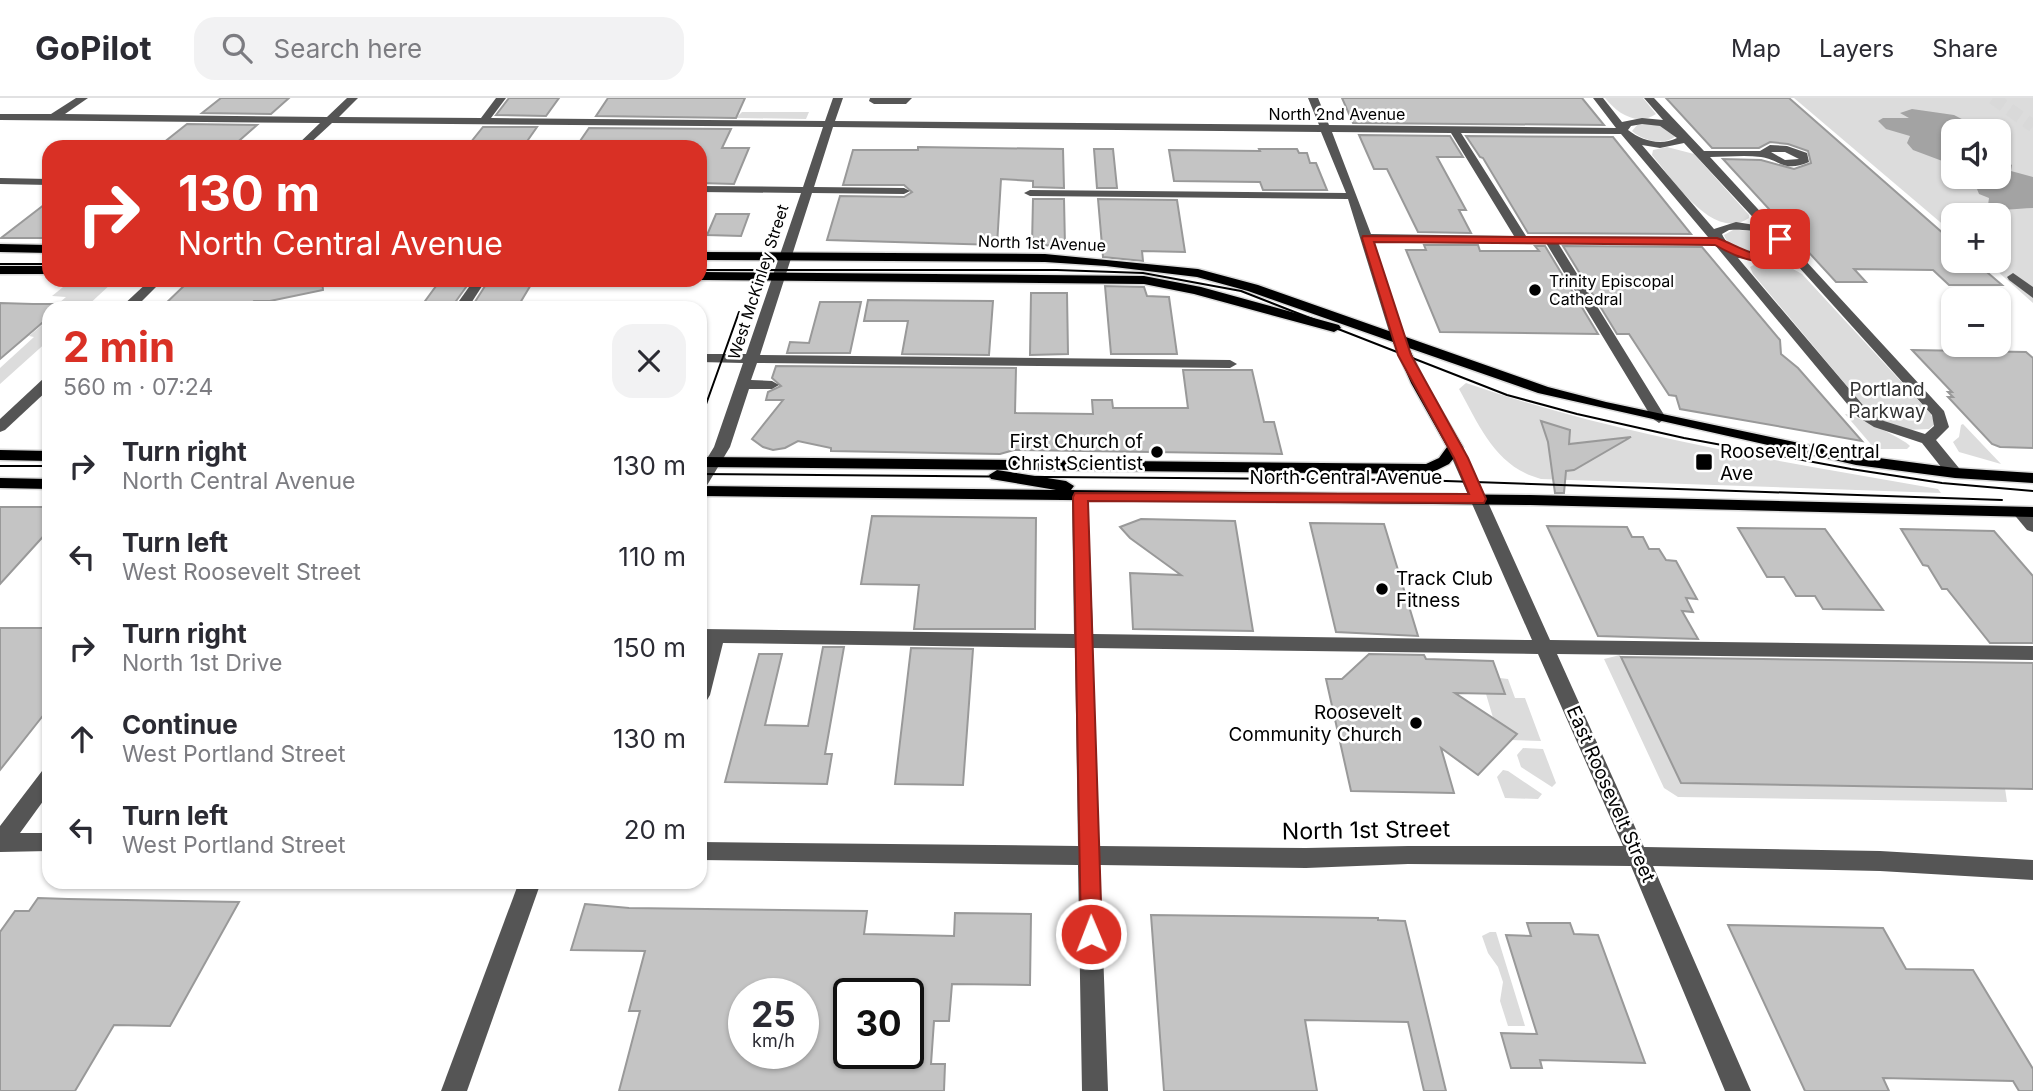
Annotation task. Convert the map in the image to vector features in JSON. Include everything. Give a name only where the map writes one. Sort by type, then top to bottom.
[{"type":"main road","points":[[0,248],[42,249]]},
{"type":"main road","name":"North 1st Avenue","points":[[707,256],[1045,258],[1218,272],[1253,288],[1398,338]]},
{"type":"main road","points":[[0,270],[42,270]]},
{"type":"main road","name":"North 1st Avenue","points":[[707,276],[1144,280],[1252,304],[1336,329],[1373,330]]},
{"type":"main road","points":[[1398,338],[1543,390],[1660,418],[1856,460],[1955,473],[2033,478]]},
{"type":"main road","points":[[1398,338],[1418,383],[1455,447]]},
{"type":"main road","name":"North Central Avenue","points":[[707,471],[893,464],[1414,470],[1429,469],[1444,461],[1455,447]]},
{"type":"main road","points":[[0,455],[42,456]]},
{"type":"main road","points":[[893,464],[963,470],[1049,485],[1129,488],[1162,496]]},
{"type":"main road","points":[[0,483],[42,484]]},
{"type":"main road","name":"North Central Avenue","points":[[707,491],[1479,499],[2027,512]]},
{"type":"street","points":[[53,117],[83,98]]},
{"type":"street","points":[[308,140],[353,98]]},
{"type":"street","points":[[483,122],[501,98]]},
{"type":"street","name":"West McKinley Street","points":[[707,466],[742,384],[838,98]]},
{"type":"street","points":[[875,98],[874,101],[906,101],[907,98]]},
{"type":"street","points":[[1313,98],[1353,196],[1398,338]]},
{"type":"street","points":[[1598,98],[1863,414],[1879,425],[1927,440],[1955,473]]},
{"type":"street","points":[[1649,98],[1939,414],[1942,427],[1927,440]]},
{"type":"street","name":"North 2nd Avenue","points":[[0,117],[1625,132]]},
{"type":"street","points":[[1625,132],[1627,123],[1642,121],[1662,123],[1681,133]]},
{"type":"street","points":[[1455,131],[1523,240]]},
{"type":"street","points":[[1625,132],[1643,142],[1663,145],[1679,142],[1681,133]]},
{"type":"street","points":[[1700,154],[1766,155]]},
{"type":"street","points":[[0,181],[42,182]]},
{"type":"street","points":[[707,189],[904,191]]},
{"type":"street","points":[[1030,193],[1353,196]]},
{"type":"street","points":[[1367,238],[1718,242],[1740,254],[1765,258],[1783,255],[1786,251],[1783,242],[1760,230],[1736,226],[1719,229],[1715,233],[1718,242]]},
{"type":"street","points":[[1550,240],[1660,418]]},
{"type":"street","points":[[2013,277],[2033,294]]},
{"type":"street","points":[[134,301],[150,287]]},
{"type":"street","points":[[707,358],[1230,364]]},
{"type":"street","points":[[742,384],[772,385]]},
{"type":"street","points":[[0,427],[42,388]]},
{"type":"street","name":"East Roosevelt Street","points":[[1455,447],[1638,857],[1738,1091]]},
{"type":"street","points":[[1080,497],[1095,1091]]},
{"type":"street","points":[[2027,512],[2033,526]]},
{"type":"street","points":[[708,636],[2033,653]]},
{"type":"street","points":[[0,842],[42,786]]},
{"type":"street","points":[[0,842],[42,842]]},
{"type":"street","name":"North 1st Street","points":[[707,851],[1089,856],[1638,857],[1880,861],[2033,870]]},
{"type":"street","points":[[454,1091],[527,889]]},
{"type":"green space","points":[[1605,98],[1643,98],[1656,114],[1642,119],[1628,117],[1615,109]]},
{"type":"green space","points":[[1794,98],[2033,98],[2033,303],[1999,273],[2011,273],[2011,203],[1941,203],[1941,223]]},
{"type":"green space","points":[[742,112],[809,112],[806,119],[736,118]]},
{"type":"green space","points":[[1638,124],[1658,126],[1676,136],[1666,141],[1648,140],[1632,131]]},
{"type":"green space","points":[[1667,147],[1694,154],[1749,218],[1735,223],[1721,222],[1694,204],[1652,155],[1653,150]]},
{"type":"green space","points":[[1733,230],[1762,235],[1771,241],[1774,249],[1753,253],[1732,246],[1724,235]]},
{"type":"green space","name":"Portland Parkway","points":[[1761,261],[1784,264],[1802,274],[1931,414],[1935,424],[1929,429],[1906,430],[1873,417],[1753,274],[1750,267]]},
{"type":"green space","points":[[63,287],[108,287],[93,301],[61,301],[66,297],[52,296]]},
{"type":"green space","points":[[42,325],[42,346],[0,384],[0,368],[34,337],[29,336]]},
{"type":"green space","points":[[1466,383],[1523,402],[1640,432],[1759,457],[1938,489],[1941,493],[1541,479],[1512,465],[1491,444],[1459,389]]},
{"type":"green space","name":"Portland Parkway","points":[[1845,414],[1878,427],[1910,446],[1907,449],[1875,449]]},
{"type":"green space","name":"Portland Parkway","points":[[1963,424],[2001,464],[1959,452],[1953,442],[1959,437]]},
{"type":"green space","points":[[1620,655],[1681,783],[2005,788],[2007,802],[1678,797],[1664,788],[1604,659]]},
{"type":"green space","points":[[1500,678],[1508,679],[1515,698],[1525,698],[1541,741],[1511,740],[1517,734],[1494,721],[1486,694],[1505,694]]},
{"type":"green space","points":[[1523,748],[1543,749],[1556,783],[1552,787],[1521,767],[1517,755]]},
{"type":"green space","points":[[1503,770],[1542,794],[1538,799],[1505,798],[1497,777]]},
{"type":"green space","points":[[1496,932],[1525,1026],[1508,1026],[1500,1001],[1503,982],[1482,936]]},
{"type":"shaded area","points":[[1912,109],[1954,115],[1962,119],[1941,119],[1941,160],[1913,150],[1907,143],[1910,136],[1886,129],[1878,121],[1883,118],[1909,118],[1900,113]]},
{"type":"shaded area","points":[[2011,171],[2033,177],[2033,208],[2011,210],[2011,203],[1988,203],[1989,198],[1979,194],[1977,189],[2011,189]]},
{"type":"building","points":[[221,98],[289,98],[271,114],[202,113]]},
{"type":"building","points":[[509,98],[559,98],[546,116],[496,115]]},
{"type":"building","points":[[608,98],[745,98],[736,118],[596,116]]},
{"type":"building","points":[[1342,98],[1582,98],[1604,125],[1353,123]]},
{"type":"building","points":[[1666,98],[1789,98],[1941,231],[1941,273],[1988,273],[2002,285],[1949,285],[1933,270],[1854,269],[1866,282],[1836,282],[1723,159],[1761,160],[1794,169],[1811,163],[1808,151],[1788,144],[1770,142],[1759,148],[1712,148]]},
{"type":"building","points":[[187,124],[257,125],[240,140],[167,140]]},
{"type":"building","points":[[483,127],[537,127],[528,140],[473,140]]},
{"type":"building","points":[[589,128],[731,129],[722,148],[749,148],[734,184],[707,183],[707,140],[581,140]]},
{"type":"building","points":[[1359,135],[1450,136],[1463,157],[1437,157],[1466,210],[1459,210],[1471,233],[1418,232],[1387,169],[1374,169]]},
{"type":"building","points":[[1466,136],[1613,137],[1691,234],[1528,233],[1483,158]]},
{"type":"building","points":[[918,147],[1063,149],[1064,188],[1033,187],[1033,181],[1001,179],[997,245],[827,240],[840,196],[904,197],[912,192],[904,185],[843,185],[853,150],[918,150]]},
{"type":"building","points":[[1094,149],[1113,149],[1117,188],[1097,188]]},
{"type":"building","points":[[1259,149],[1297,149],[1299,153],[1307,153],[1310,163],[1316,163],[1327,190],[1263,190],[1260,182],[1174,181],[1169,150],[1260,151]]},
{"type":"building","points":[[1033,199],[1064,199],[1065,246],[1032,245]]},
{"type":"building","points":[[1098,199],[1177,200],[1185,252],[1142,251],[1143,261],[1103,257]]},
{"type":"building","points":[[42,206],[42,238],[1,238]]},
{"type":"building","points":[[716,214],[749,214],[741,236],[707,235]]},
{"type":"building","points":[[1424,245],[1478,245],[1480,251],[1539,251],[1535,246],[1545,246],[1598,334],[1440,332],[1406,250],[1426,250]]},
{"type":"building","points":[[1563,246],[1702,247],[1780,340],[1781,354],[1798,368],[1862,441],[1680,409],[1676,396],[1669,395],[1629,334],[1617,334]]},
{"type":"building","points":[[1105,286],[1144,287],[1147,296],[1169,297],[1177,354],[1111,354]]},
{"type":"building","points":[[183,287],[323,287],[323,290],[270,301],[168,301]]},
{"type":"building","points":[[435,287],[466,287],[456,301],[425,301]]},
{"type":"building","points":[[484,287],[530,287],[521,301],[475,301]]},
{"type":"building","points":[[1031,293],[1067,293],[1068,354],[1030,355]]},
{"type":"building","points":[[868,300],[993,301],[989,355],[902,354],[908,321],[864,321]]},
{"type":"building","points":[[820,302],[861,302],[850,353],[787,353],[790,342],[809,343]]},
{"type":"building","points":[[0,303],[42,304],[42,323],[0,359]]},
{"type":"building","points":[[1912,350],[1941,351],[1941,357],[2011,357],[2011,352],[2026,352],[2033,358],[2033,448],[2000,447],[1992,444],[1948,397],[1953,397],[1948,392],[1952,392]]},
{"type":"building","points":[[776,366],[1016,368],[1015,413],[1093,414],[1092,400],[1112,400],[1113,408],[1188,408],[1183,370],[1252,370],[1264,422],[1274,422],[1282,454],[1014,450],[1000,454],[831,451],[831,448],[798,441],[785,448],[773,450],[752,439],[783,400],[766,400],[768,392],[781,386],[772,378]]},
{"type":"building","points":[[1541,421],[1570,430],[1569,444],[1631,437],[1574,470],[1566,471],[1564,493],[1555,493],[1548,442]]},
{"type":"building","points":[[0,507],[42,507],[42,538],[0,584]]},
{"type":"building","points":[[872,516],[1036,518],[1035,629],[914,629],[919,585],[861,584]]},
{"type":"building","points":[[1141,519],[1235,521],[1253,631],[1133,629],[1130,573],[1181,575],[1130,538],[1120,527]]},
{"type":"building","points":[[1310,523],[1384,524],[1418,636],[1336,632]]},
{"type":"building","points":[[1547,526],[1627,527],[1632,537],[1643,537],[1649,549],[1659,549],[1666,560],[1676,561],[1697,599],[1686,598],[1693,612],[1682,611],[1698,639],[1598,636]]},
{"type":"building","points":[[1738,528],[1825,529],[1883,610],[1823,609],[1815,596],[1796,596],[1784,577],[1767,577]]},
{"type":"building","points":[[1901,529],[1994,531],[2033,576],[2033,643],[1990,643],[1947,589],[1942,589],[1928,566],[1923,565]]},
{"type":"building","points":[[0,628],[42,628],[42,717],[0,770]]},
{"type":"building","points":[[823,647],[844,647],[825,754],[832,754],[827,784],[725,782],[759,654],[782,654],[765,725],[808,726]]},
{"type":"building","points":[[911,648],[973,649],[963,785],[895,784]]},
{"type":"building","name":"Roosevelt Community Church","points":[[1369,654],[1424,655],[1426,659],[1493,661],[1505,694],[1455,693],[1517,734],[1478,775],[1441,748],[1454,793],[1351,791],[1326,679],[1342,679]]},
{"type":"building","points":[[1621,657],[2033,663],[2033,789],[1681,783]]},
{"type":"building","points":[[38,898],[239,902],[170,1026],[114,1025],[75,1091],[0,1091],[0,932],[15,911],[29,911]]},
{"type":"building","points":[[585,904],[629,908],[867,911],[864,934],[954,936],[955,913],[1031,914],[1030,985],[952,984],[949,1021],[934,1021],[931,1064],[945,1064],[944,1091],[619,1091],[640,1011],[629,1011],[645,951],[571,950]]},
{"type":"building","points":[[1151,915],[1378,918],[1405,921],[1446,1091],[1424,1091],[1408,1022],[1305,1020],[1317,1091],[1164,1091]]},
{"type":"building","points":[[1527,923],[1570,923],[1574,934],[1598,935],[1645,1063],[1540,1060],[1542,1068],[1511,1068],[1501,1033],[1537,1034],[1506,935],[1531,936]]},
{"type":"building","points":[[1728,925],[1883,928],[1906,969],[1973,970],[2033,1069],[2033,1091],[2019,1091],[2013,1081],[1883,1078],[1889,1091],[1805,1091]]},
{"type":"tunnel","points":[[1993,98],[2033,126]]},
{"type":"tram line","points":[[0,264],[42,264]]},
{"type":"tram line","points":[[707,270],[1057,270],[1143,273],[1241,291],[1507,395],[1577,414],[1684,438],[1851,469],[1942,483],[2033,491]]},
{"type":"tram line","points":[[707,401],[739,312]]},
{"type":"tram line","points":[[0,466],[42,466]]},
{"type":"tram line","points":[[707,474],[1417,480],[2002,500]]},
{"type":"place","name":"Trinity Episcopal Cathedral","points":[[1535,290]]},
{"type":"place","name":"First Church of Christ Scientist","points":[[1157,452]]},
{"type":"place","name":"Roosevelt/Central Ave","points":[[1704,462]]},
{"type":"place","name":"Track Club Fitness","points":[[1382,589]]},
{"type":"place","name":"Roosevelt Community Church","points":[[1416,723]]},
{"type":"route","points":[[1091,934],[1080,497],[1479,499],[1461,458],[1405,355],[1367,238],[1717,242],[1740,254],[1765,258],[1783,255],[1786,251],[1780,239]]}]
